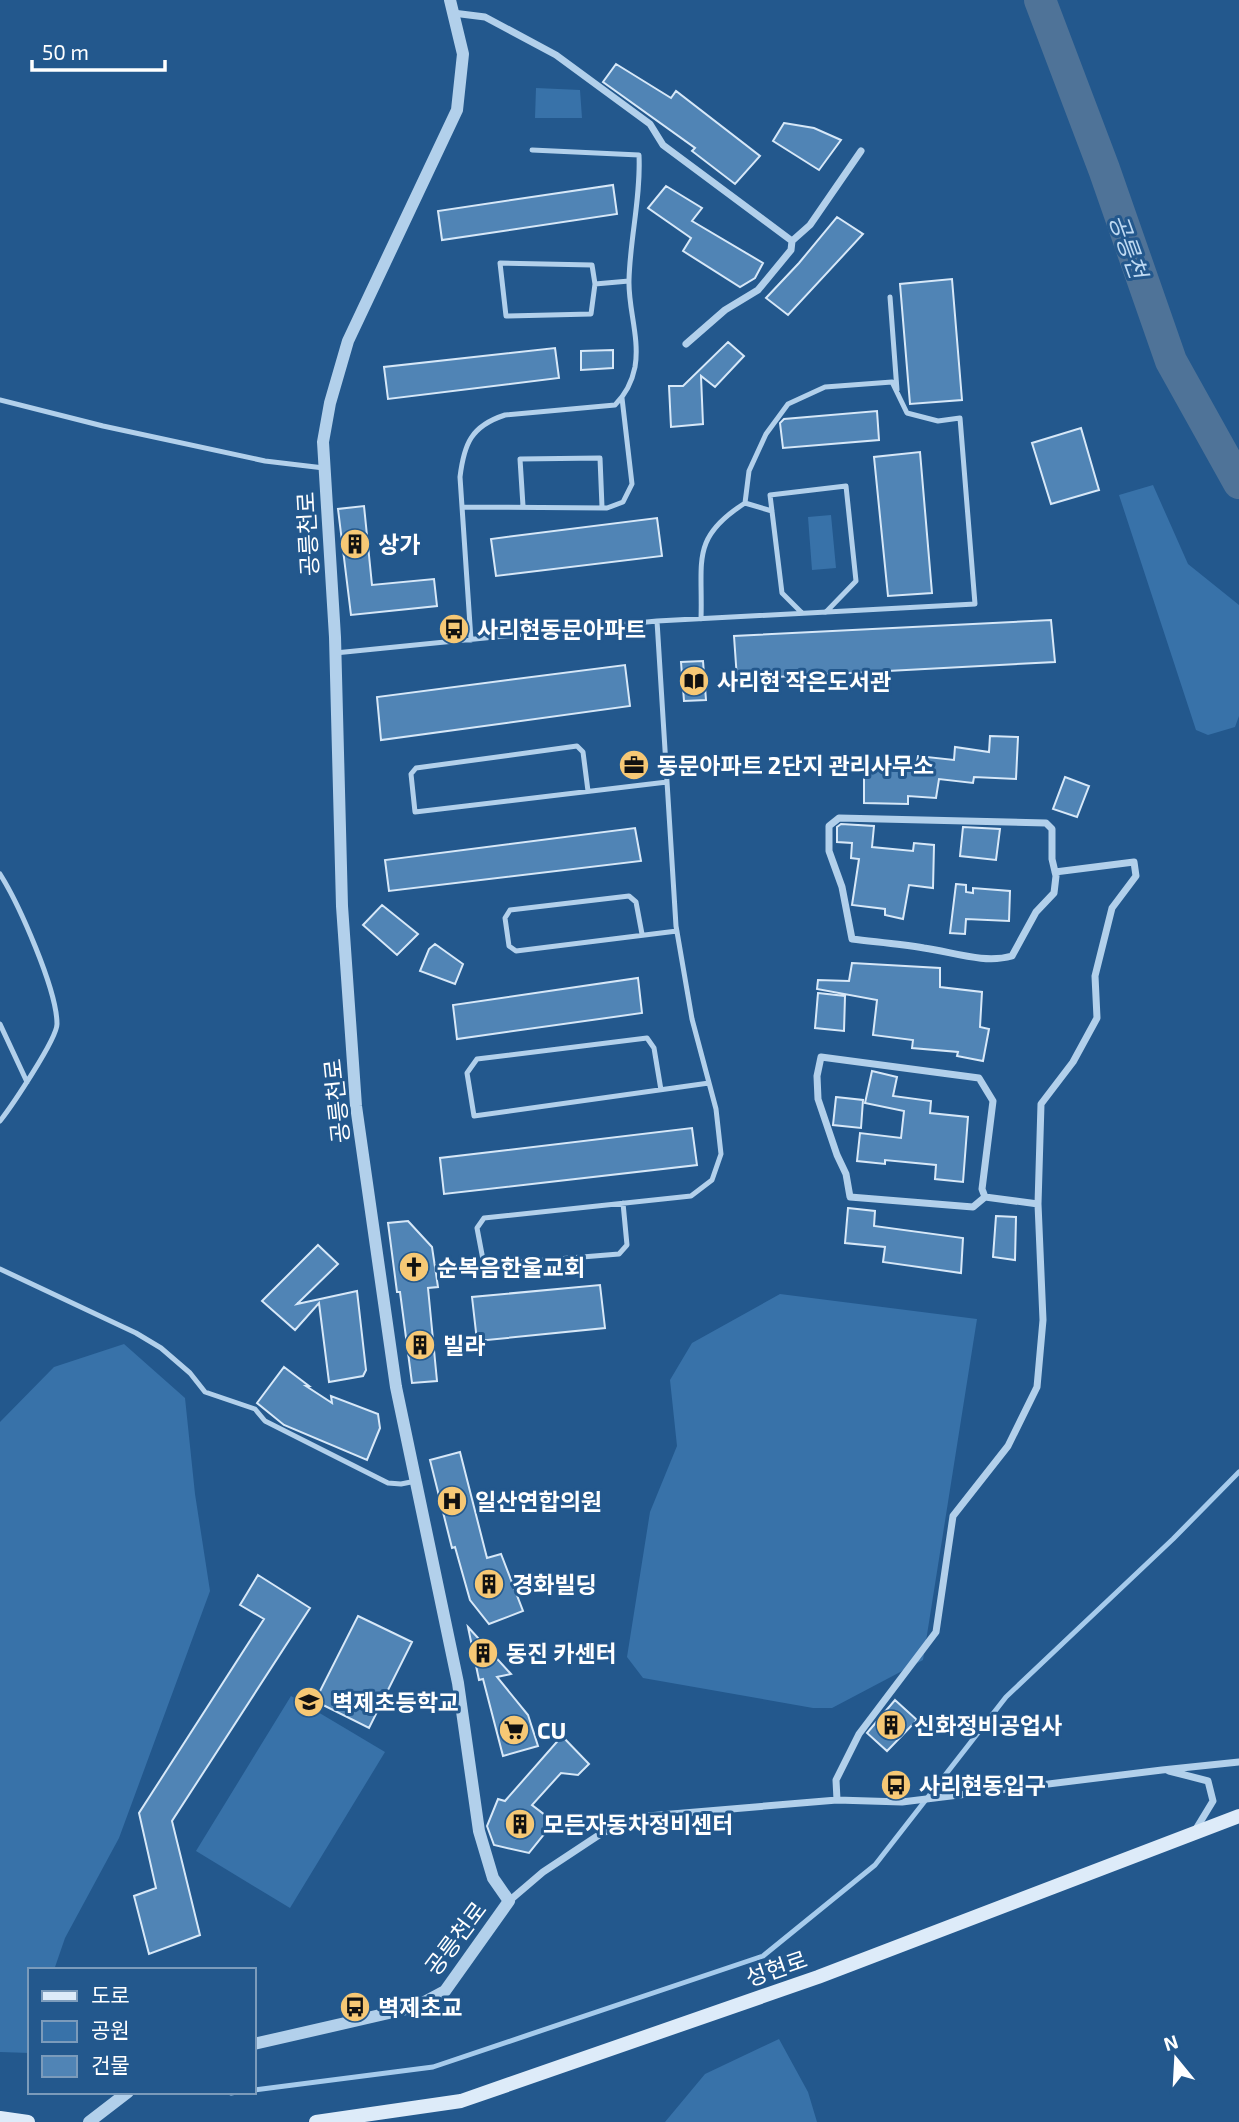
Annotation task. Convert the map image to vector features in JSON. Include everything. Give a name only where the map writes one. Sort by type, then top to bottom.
[{"type":"main road","name":"성현로","points":[[316,2122],[461,2101],[818,1977],[1239,1816]]},
{"type":"main road","points":[[4,2120],[28,2122]]},
{"type":"street","name":"공릉천로","points":[[256,2044],[415,2007],[445,1991],[509,1901],[493,1878],[479,1831],[458,1683],[396,1387],[356,1107],[342,906],[335,653],[323,442],[330,403],[348,341],[457,110],[463,54],[450,0]]},
{"type":"street","points":[[453,13],[485,17],[556,55],[650,124],[663,145],[792,241]]},
{"type":"street","points":[[686,344],[725,310],[758,290],[791,250],[792,241],[810,226],[861,151]]},
{"type":"street","points":[[839,818],[1046,823],[1052,829],[1055,872],[1054,893],[1036,912],[1012,956],[1002,959],[965,956],[926,948],[852,939],[842,887],[829,851],[829,826],[839,818]]},
{"type":"street","points":[[837,1800],[836,1780],[859,1734],[936,1632],[953,1516],[1008,1446],[1037,1387],[1043,1320],[1038,1203],[1041,1104],[1073,1062],[1097,1018],[1095,976],[1112,908],[1136,876],[1134,862],[1055,872]]},
{"type":"street","points":[[985,1197],[982,1189],[993,1101],[979,1078],[821,1057],[817,1076],[818,1099],[846,1174],[850,1197],[973,1208],[985,1197],[1038,1203]]},
{"type":"street","points":[[509,1901],[543,1872],[602,1833],[648,1816],[837,1800],[902,1802],[1239,1762]]},
{"type":"street","points":[[1162,1770],[1208,1781],[1213,1801],[1194,1832]]},
{"type":"street","points":[[89,2122],[125,2094]]},
{"type":"lane","points":[[471,640],[460,477],[463,452],[469,440],[491,419],[505,415],[615,405],[622,398],[632,378],[636,351],[629,281],[640,184],[639,155],[532,150]]},
{"type":"lane","points":[[499,263],[592,265],[595,284],[591,314],[506,316],[499,263]]},
{"type":"lane","points":[[595,284],[629,281]]},
{"type":"lane","points":[[890,297],[897,393]]},
{"type":"lane","points":[[335,653],[657,621],[701,619],[975,604],[960,418],[938,421],[907,413],[892,382],[825,387],[788,404],[766,434],[749,471],[744,503],[720,519],[708,536],[701,559],[701,619]]},
{"type":"lane","points":[[462,507],[602,507],[623,502],[632,484],[622,398]]},
{"type":"lane","points":[[0,400],[103,426],[265,461],[324,468]]},
{"type":"lane","points":[[523,506],[520,459],[600,458],[602,507]]},
{"type":"lane","points":[[802,613],[782,593],[770,495],[846,486],[856,581],[826,612]]},
{"type":"lane","points":[[744,503],[772,511]]},
{"type":"lane","points":[[623,1203],[627,1245],[619,1254],[484,1265],[477,1228],[484,1218],[623,1203],[691,1196],[712,1180],[721,1153],[716,1109],[692,1019],[677,930],[657,621]]},
{"type":"lane","points":[[588,791],[583,752],[577,746],[416,768],[411,774],[415,813],[667,782]]},
{"type":"lane","points":[[0,874],[10,890],[48,981],[57,1027],[17,1100],[0,1121]]},
{"type":"lane","points":[[642,934],[636,901],[629,897],[510,910],[505,918],[509,946],[516,951],[677,930]]},
{"type":"lane","points":[[0,1024],[27,1082]]},
{"type":"lane","points":[[661,1090],[654,1048],[647,1038],[477,1059],[467,1073],[474,1116],[661,1090],[709,1083]]},
{"type":"lane","points":[[0,1269],[136,1333],[161,1348],[190,1373],[205,1392],[255,1409],[265,1422],[289,1435],[388,1483],[416,1481]]},
{"type":"green space","points":[[536,88],[580,90],[582,118],[535,118]]},
{"type":"green space","points":[[1153,485],[1188,564],[1239,605],[1239,716],[1235,727],[1208,735],[1196,730],[1119,495]]},
{"type":"green space","points":[[831,515],[836,568],[812,570],[808,517]]},
{"type":"green space","points":[[780,1294],[977,1319],[923,1660],[832,1708],[813,1708],[643,1678],[627,1657],[650,1512],[677,1446],[670,1380],[692,1343]]},
{"type":"green space","points":[[124,1344],[185,1398],[195,1494],[210,1591],[119,1838],[65,1938],[55,1968],[28,1968],[28,2053],[0,2052],[0,1422],[54,1367]]},
{"type":"green space","points":[[291,1696],[385,1752],[290,1908],[196,1851]]},
{"type":"green space","points":[[779,2039],[808,2092],[817,2122],[665,2122],[705,2074]]},
{"type":"building","points":[[616,64],[671,98],[676,91],[760,156],[735,184],[692,151],[695,148],[603,82]]},
{"type":"building","points":[[784,123],[814,128],[841,140],[819,170],[773,141]]},
{"type":"building","points":[[613,185],[617,214],[442,240],[438,211]]},
{"type":"building","points":[[666,186],[702,208],[692,221],[763,263],[755,278],[740,287],[683,251],[691,238],[648,208]]},
{"type":"building","points":[[837,217],[863,234],[788,315],[766,298]]},
{"type":"building","points":[[952,279],[962,400],[910,404],[900,284]]},
{"type":"building","points":[[728,342],[744,356],[715,387],[701,376],[703,424],[671,427],[669,386],[683,386]]},
{"type":"building","points":[[555,348],[559,378],[388,399],[384,367]]},
{"type":"building","points":[[613,350],[613,368],[581,370],[581,351]]},
{"type":"building","points":[[877,411],[879,440],[783,448],[780,423],[784,419]]},
{"type":"building","points":[[1081,428],[1099,490],[1051,504],[1032,443]]},
{"type":"building","points":[[920,452],[932,593],[888,596],[874,457]]},
{"type":"building","name":"상가","points":[[364,506],[372,585],[434,579],[437,606],[351,615],[338,509]]},
{"type":"building","points":[[657,518],[662,556],[496,576],[491,539]]},
{"type":"building","points":[[1051,620],[1055,662],[737,679],[734,636]]},
{"type":"building","name":"사리현 작은도서관","points":[[703,661],[706,700],[684,701],[681,662]]},
{"type":"building","points":[[625,665],[630,706],[381,740],[377,697]]},
{"type":"building","points":[[990,736],[1018,737],[1016,779],[974,777],[973,783],[939,779],[936,798],[908,796],[908,804],[864,803],[864,769],[916,770],[918,756],[954,760],[955,747],[989,752]]},
{"type":"building","name":"동문아파트 2단지 관리사무소","points":[[640,755],[642,773],[628,776],[625,757]]},
{"type":"building","points":[[1065,777],[1089,786],[1077,817],[1053,809]]},
{"type":"building","points":[[841,824],[874,826],[872,847],[913,851],[914,843],[934,845],[933,888],[909,885],[903,919],[885,915],[885,909],[852,905],[859,859],[851,858],[852,843],[837,842],[837,827]]},
{"type":"building","points":[[963,827],[1000,829],[996,860],[960,856]]},
{"type":"building","points":[[635,828],[641,861],[389,891],[385,860]]},
{"type":"building","points":[[956,884],[966,885],[966,892],[973,893],[973,888],[1010,891],[1009,921],[966,919],[965,934],[950,933]]},
{"type":"building","points":[[382,905],[418,934],[397,955],[363,925]]},
{"type":"building","points":[[435,944],[463,964],[455,984],[420,971],[429,949]]},
{"type":"building","points":[[852,963],[940,968],[940,987],[982,992],[980,1027],[989,1029],[983,1061],[957,1056],[958,1052],[912,1048],[913,1040],[873,1035],[877,1000],[817,989],[818,980],[849,981]]},
{"type":"building","points":[[638,978],[642,1013],[457,1039],[453,1005]]},
{"type":"building","points":[[818,993],[845,996],[844,1031],[815,1028]]},
{"type":"building","points":[[872,1071],[897,1077],[893,1096],[931,1101],[930,1113],[968,1117],[963,1182],[935,1179],[936,1165],[885,1160],[885,1164],[857,1161],[860,1133],[901,1138],[904,1111],[865,1103]]},
{"type":"building","points":[[836,1097],[863,1100],[861,1128],[833,1125]]},
{"type":"building","points":[[692,1128],[697,1165],[444,1194],[440,1158]]},
{"type":"building","points":[[848,1208],[875,1211],[874,1226],[963,1238],[961,1273],[883,1262],[885,1247],[845,1243]]},
{"type":"building","points":[[996,1216],[1016,1217],[1015,1260],[993,1257]]},
{"type":"building","points":[[408,1221],[432,1247],[438,1287],[428,1288],[437,1381],[412,1383],[388,1223]]},
{"type":"building","points":[[318,1245],[338,1264],[297,1304],[357,1291],[366,1370],[363,1376],[329,1382],[319,1303],[295,1330],[262,1301]]},
{"type":"building","points":[[600,1285],[605,1328],[477,1341],[472,1297]]},
{"type":"building","points":[[284,1367],[332,1403],[331,1396],[378,1414],[380,1428],[367,1460],[284,1425],[257,1403]]},
{"type":"building","points":[[460,1452],[487,1558],[501,1554],[523,1611],[489,1624],[470,1600],[455,1547],[452,1548],[430,1460]]},
{"type":"building","points":[[258,1575],[310,1608],[172,1821],[200,1935],[149,1954],[134,1896],[156,1888],[139,1813],[264,1619],[240,1605]]},
{"type":"building","points":[[358,1616],[412,1642],[369,1728],[315,1701]]},
{"type":"building","name":"CU","points":[[468,1627],[511,1674],[497,1677],[528,1715],[538,1746],[503,1756],[483,1679],[479,1680]]},
{"type":"building","name":"신화정비공업사","points":[[895,1700],[917,1720],[887,1751],[867,1733]]},
{"type":"building","points":[[562,1736],[589,1764],[578,1775],[561,1773],[532,1805],[554,1822],[529,1853],[494,1845],[487,1826],[498,1799],[505,1801]]},
{"type":"waterway","name":"공릉천","points":[[1040,0],[1104,169],[1171,361],[1239,483]]},
{"type":"waterway","points":[[256,2090],[433,2067],[763,1956],[875,1865],[1006,1697],[1173,1539],[1239,1472]]},
{"type":"place","name":"상가","points":[[355,544]]},
{"type":"place","name":"사리현동문아파트","points":[[454,629]]},
{"type":"place","name":"사리현 작은도서관","points":[[694,681]]},
{"type":"place","name":"동문아파트 2단지 관리사무소","points":[[634,765]]},
{"type":"place","name":"순복음한울교회","points":[[414,1267]]},
{"type":"place","name":"빌라","points":[[420,1345]]},
{"type":"place","name":"일산연합의원","points":[[452,1501]]},
{"type":"place","name":"경화빌딩","points":[[489,1584]]},
{"type":"place","name":"동진 카센터","points":[[483,1653]]},
{"type":"place","name":"벽제초등학교","points":[[309,1702]]},
{"type":"place","name":"신화정비공업사","points":[[891,1725]]},
{"type":"place","name":"CU","points":[[514,1730]]},
{"type":"place","name":"사리현동입구","points":[[896,1785]]},
{"type":"place","name":"모든자동차정비센터","points":[[520,1824]]},
{"type":"place","name":"벽제초교","points":[[355,2007]]}]
